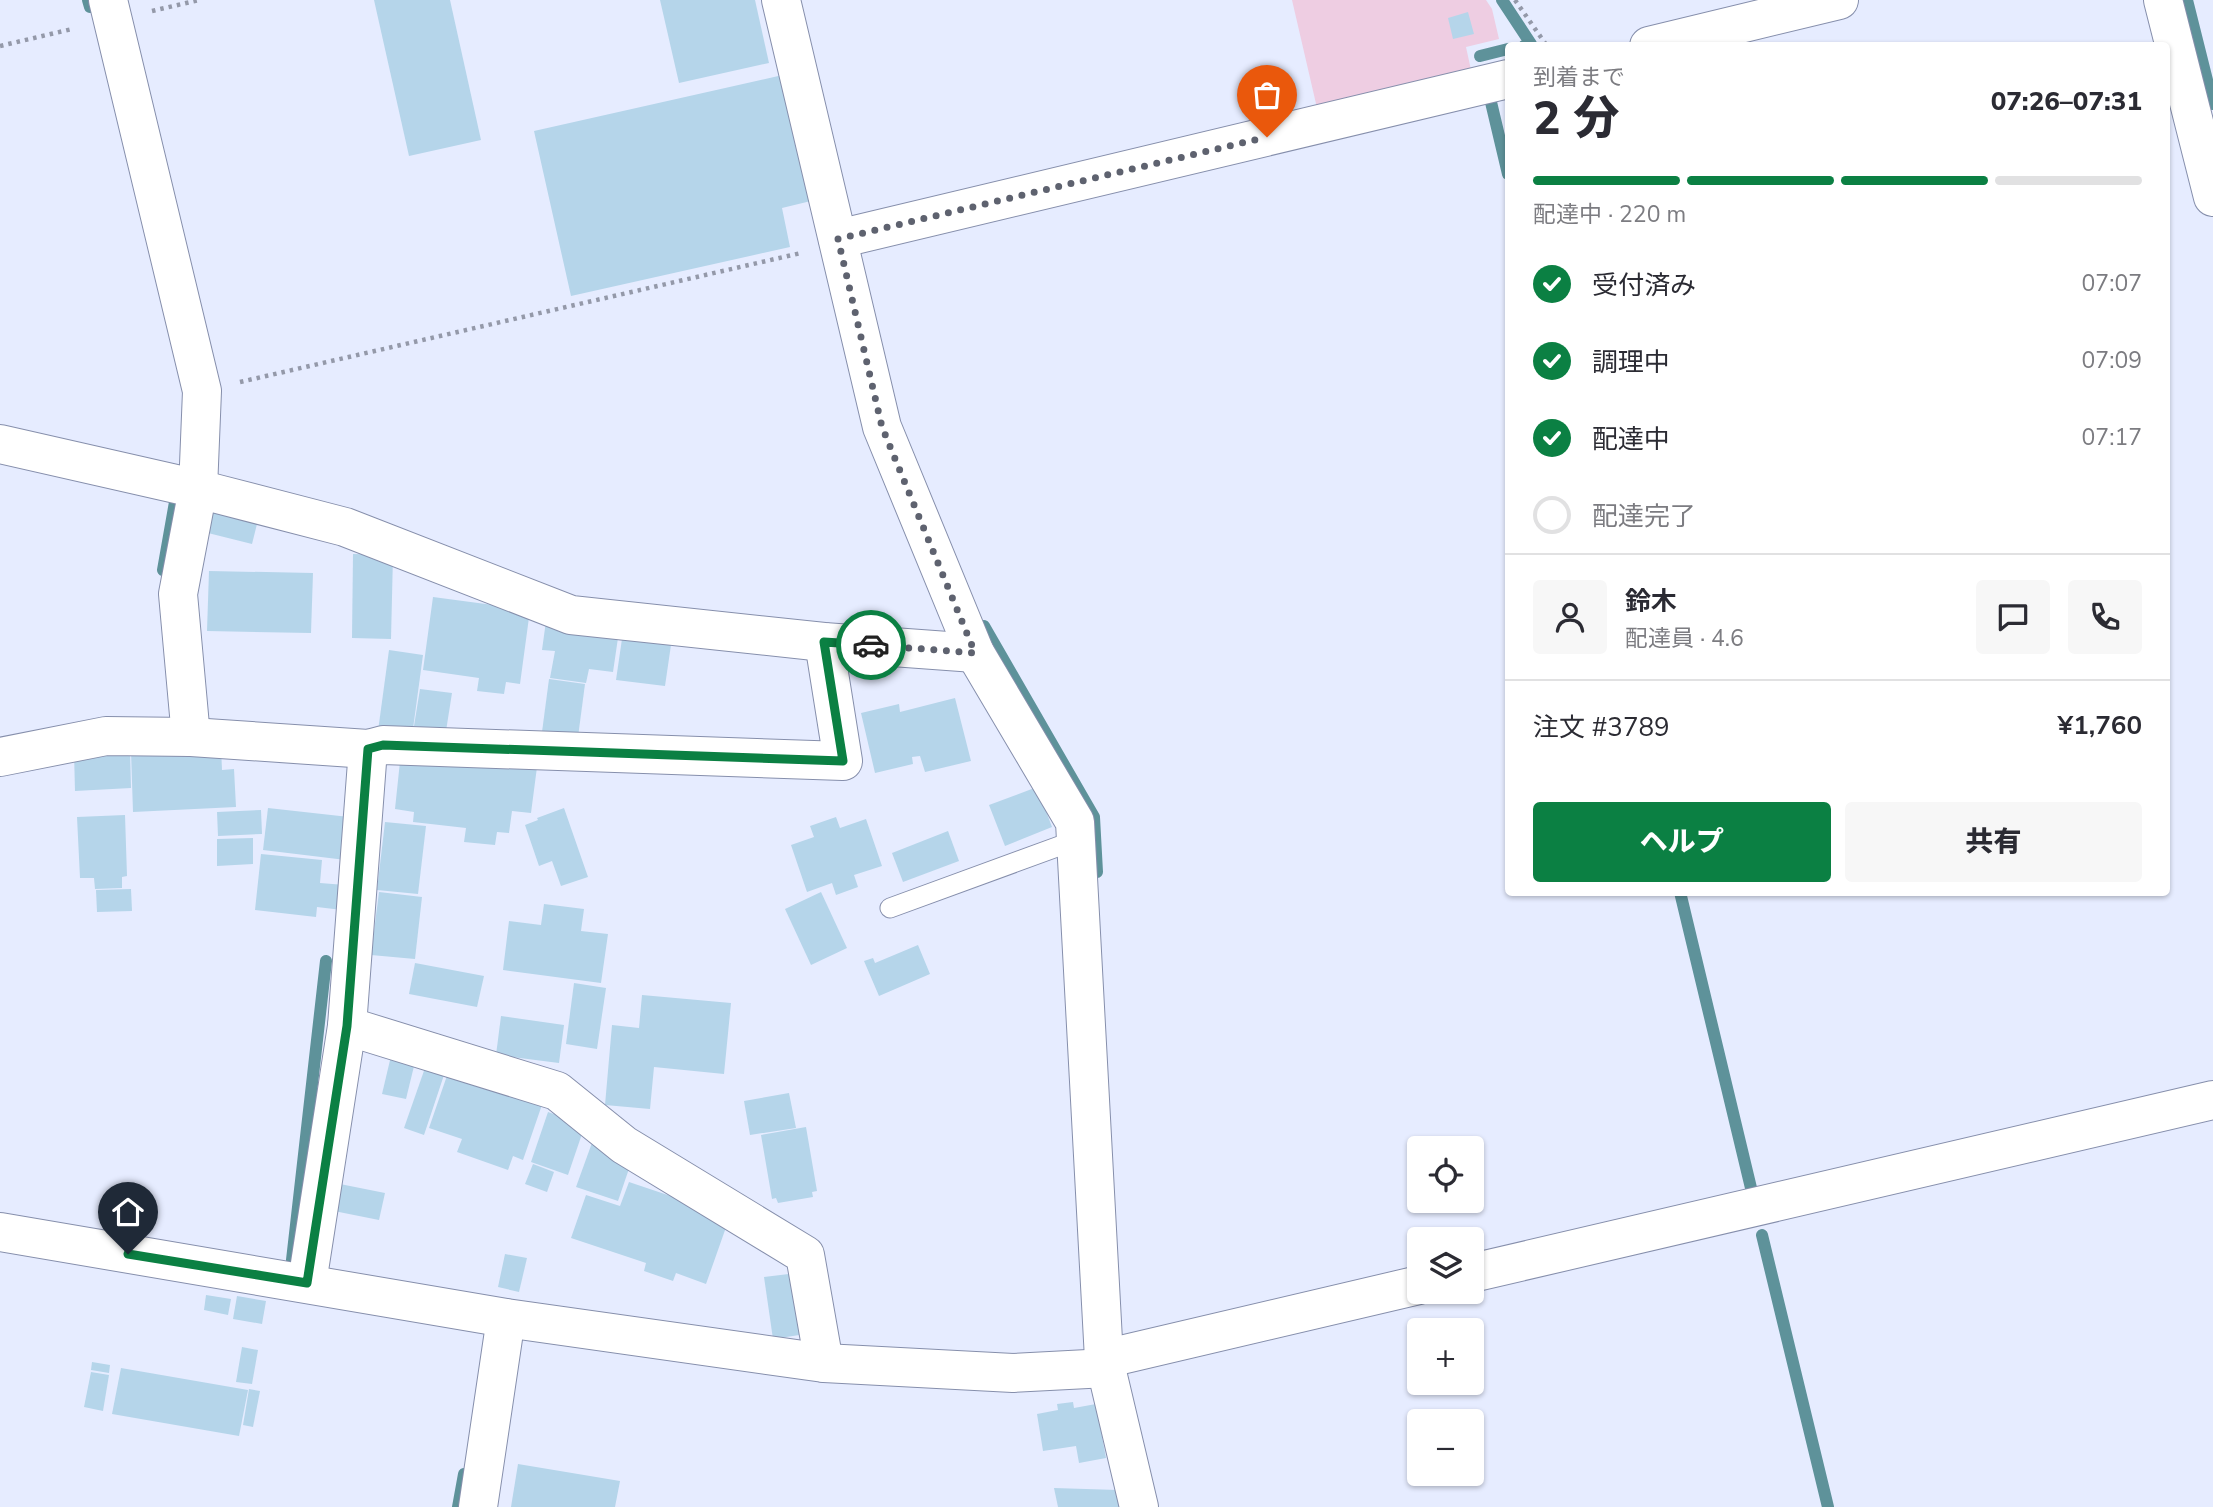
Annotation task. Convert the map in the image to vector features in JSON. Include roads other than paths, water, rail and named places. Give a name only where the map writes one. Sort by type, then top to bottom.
[{"type":"street","points":[[108,0],[202,391],[198,489],[178,594],[191,737]]},
{"type":"street","points":[[781,0],[882,427],[975,653],[1075,822],[1106,1364],[1139,1507]]},
{"type":"street","points":[[1665,42],[1839,0]]},
{"type":"street","points":[[2163,0],[2213,197]]},
{"type":"street","points":[[839,242],[1505,80]]},
{"type":"street","points":[[0,444],[198,489],[345,527],[571,615],[824,642],[975,653]]},
{"type":"street","points":[[0,757],[106,736],[191,737],[368,749],[383,745],[843,761],[824,642]]},
{"type":"street","points":[[307,1283],[347,1026],[368,749]]},
{"type":"street","points":[[347,1026],[557,1091],[624,1145],[805,1255],[824,1363]]},
{"type":"street","points":[[1484,1270],[2213,1100]]},
{"type":"street","points":[[0,1232],[506,1318],[824,1363],[1013,1373],[1106,1364],[1407,1288]]},
{"type":"street","points":[[478,1507],[506,1318]]},
{"type":"lane","points":[[890,908],[1076,840]]},
{"type":"waterway","points":[[88,0],[90,7]]},
{"type":"waterway","points":[[1502,0],[1530,42]]},
{"type":"waterway","points":[[2187,0],[2213,104]]},
{"type":"waterway","points":[[1480,56],[1505,50]]},
{"type":"waterway","points":[[1490,98],[1505,161]]},
{"type":"waterway","points":[[163,570],[175,502]]},
{"type":"waterway","points":[[984,626],[1094,817],[1097,872]]},
{"type":"waterway","points":[[1681,896],[1751,1188]]},
{"type":"waterway","points":[[292,1260],[326,961]]},
{"type":"waterway","points":[[1762,1235],[1828,1507]]},
{"type":"waterway","points":[[458,1507],[464,1474]]}]
